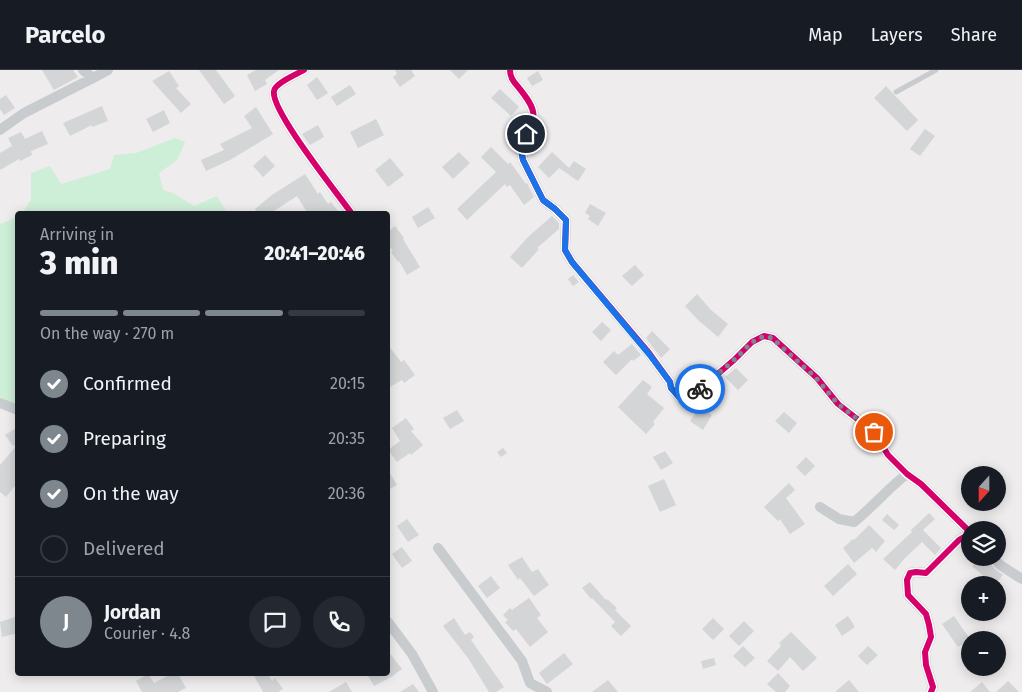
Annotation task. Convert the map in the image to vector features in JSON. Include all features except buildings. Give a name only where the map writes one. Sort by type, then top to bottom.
[{"type":"street","points":[[83,70],[93,78]]},
{"type":"street","points":[[0,130],[24,113],[108,70]]},
{"type":"street","points":[[304,70],[276,86],[274,100],[290,129],[350,211]]},
{"type":"street","points":[[510,70],[512,80],[531,102],[534,110],[532,123],[520,145],[523,160],[543,200],[566,220],[565,250],[572,262],[649,354],[670,382],[671,388],[681,399],[692,396],[752,342],[764,336],[772,338],[816,378],[838,404],[874,432],[888,455],[907,474],[922,484],[961,523]]},
{"type":"street","points":[[0,403],[15,409]]},
{"type":"street","points":[[820,507],[839,519],[854,522],[870,510],[895,483],[907,474]]},
{"type":"street","points":[[931,692],[933,687],[926,665],[925,652],[931,637],[929,625],[926,614],[908,595],[907,580],[910,573],[926,573],[961,539]]},
{"type":"street","points":[[438,548],[522,661],[530,683],[546,692]]},
{"type":"street","points":[[1002,566],[1022,579]]},
{"type":"street","points":[[390,625],[412,654],[433,692]]},
{"type":"lane","points":[[896,92],[936,70]]},
{"type":"green space","points":[[175,138],[185,142],[177,160],[159,173],[163,190],[173,193],[194,206],[217,196],[226,211],[24,211],[31,199],[31,173],[50,166],[61,184],[110,169],[114,155],[136,153]]},
{"type":"green space","points":[[15,218],[15,404],[0,397],[0,224]]},
{"type":"cycle path","points":[[304,70],[275,88],[276,101],[293,133],[350,211]]},
{"type":"cycle path","points":[[510,70],[513,80],[533,110],[530,128],[520,145],[523,160],[543,200],[566,220],[565,250],[572,262],[649,353],[670,382],[671,388],[681,399],[692,396],[752,342],[764,336],[773,338],[817,378],[838,404],[874,432],[888,455],[961,523]]},
{"type":"cycle path","points":[[931,692],[933,687],[926,665],[925,652],[931,637],[929,625],[926,614],[908,595],[907,580],[910,573],[926,573],[961,539]]},
{"type":"way so far","points":[[700,389],[752,342],[764,336],[772,338],[816,378],[838,404],[874,432]]},
{"type":"route","points":[[526,134],[520,145],[523,160],[543,200],[566,220],[565,250],[572,262],[649,354],[670,382],[671,388],[681,399],[692,396],[700,389]]}]
